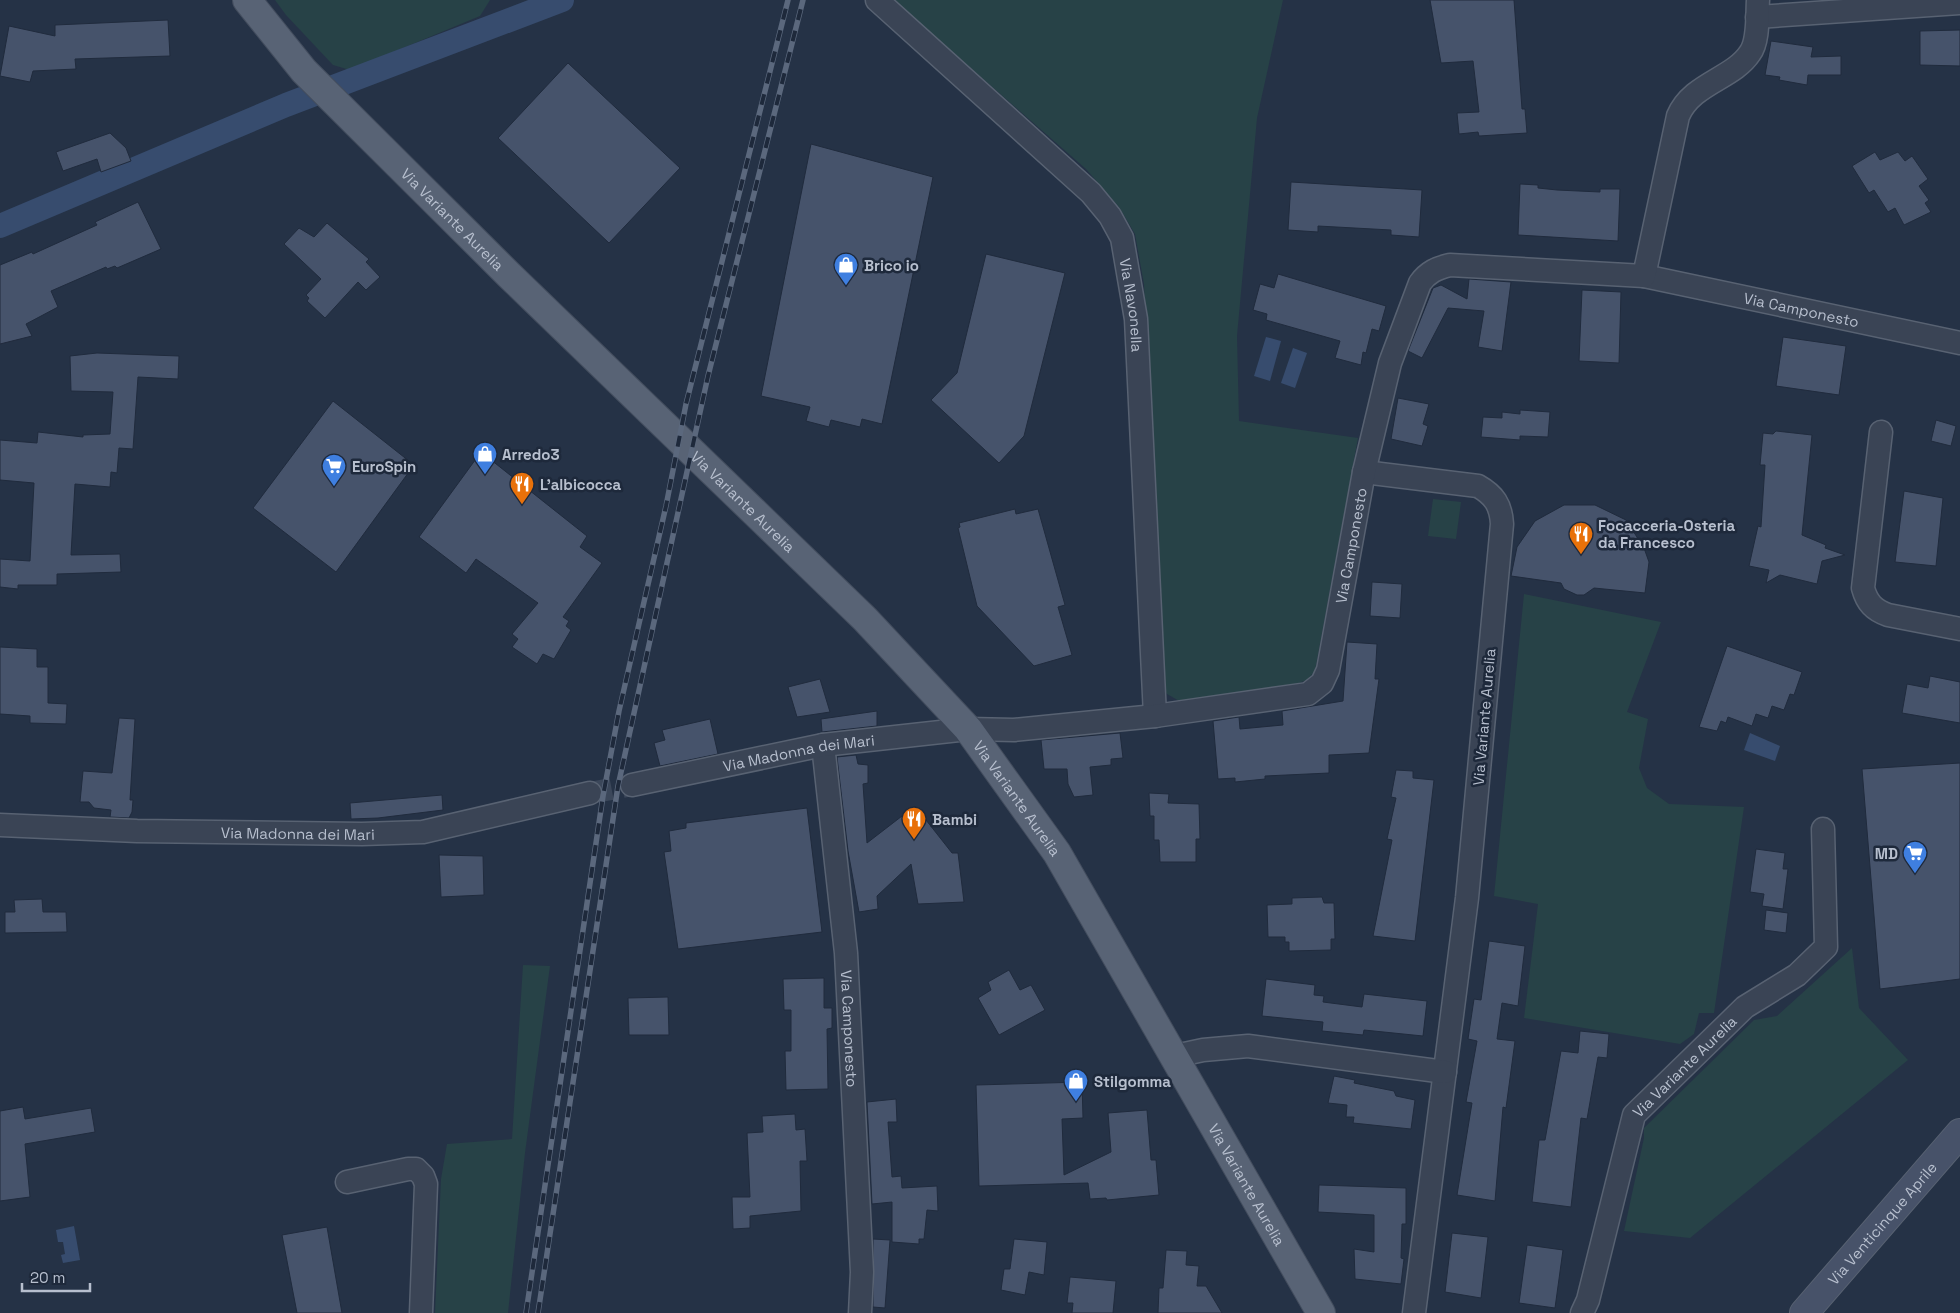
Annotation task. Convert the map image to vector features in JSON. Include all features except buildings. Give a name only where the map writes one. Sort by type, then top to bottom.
[{"type":"main road","name":"Via Variante Aurelia","points":[[248,2],[304,71],[708,469],[865,619],[968,728],[1057,852],[1321,1313]]},
{"type":"main road","name":"Via Venticinque Aprile","points":[[1804,1313],[1960,1133]]},
{"type":"street","name":"Via Navonella","points":[[877,0],[1091,193],[1110,216],[1122,238],[1136,319],[1155,716]]},
{"type":"street","points":[[1644,276],[1678,116],[1682,105],[1751,53],[1758,8],[1960,3]]},
{"type":"street","name":"Via Camponesto","points":[[968,728],[1014,730],[1155,716],[1308,694],[1322,683],[1328,670],[1364,472],[1390,363],[1420,283],[1426,276],[1440,267],[1450,265],[1644,276],[1960,343]]},
{"type":"street","points":[[1880,432],[1863,588],[1866,598],[1879,612],[1888,615],[1960,629]]},
{"type":"street","name":"Via Variante Aurelia","points":[[1364,472],[1478,486],[1492,496],[1502,512],[1467,898],[1414,1313]]},
{"type":"street","name":"Via Madonna dei Mari","points":[[632,785],[824,745],[968,728]]},
{"type":"street","name":"Via Camponesto","points":[[824,745],[846,953],[862,1272],[860,1313]]},
{"type":"street","name":"Via Madonna dei Mari","points":[[0,825],[137,831],[352,834],[423,832],[590,793]]},
{"type":"street","name":"Via Variante Aurelia","points":[[1582,1313],[1588,1300],[1634,1115],[1745,1006],[1797,975],[1826,947],[1823,829]]},
{"type":"street","points":[[1175,1056],[1203,1050],[1248,1046],[1445,1072]]},
{"type":"street","points":[[347,1182],[408,1169],[416,1169],[423,1176],[426,1184],[421,1313]]},
{"type":"green space","points":[[275,0],[490,0],[480,16],[350,70],[333,65],[286,15]]},
{"type":"green space","points":[[893,0],[1283,0],[1257,118],[1237,336],[1239,421],[1358,438],[1315,671],[1307,680],[1290,686],[1181,702],[1167,694],[1161,684],[1144,284],[1135,234],[1119,207],[1086,169]]},
{"type":"green space","points":[[1433,499],[1461,502],[1456,539],[1428,536]]},
{"type":"green space","points":[[1524,594],[1661,622],[1627,712],[1648,719],[1639,768],[1647,788],[1669,804],[1744,807],[1714,1013],[1699,1013],[1694,1034],[1680,1044],[1524,1018],[1538,904],[1494,896]]},
{"type":"green space","points":[[1852,948],[1859,1008],[1908,1060],[1690,1238],[1624,1231],[1644,1138],[1644,1128],[1754,1020],[1777,1016]]},
{"type":"green space","points":[[523,965],[550,966],[525,1153],[508,1313],[435,1313],[441,1179],[447,1144],[512,1139]]},
{"type":"water","points":[[1266,337],[1281,341],[1270,381],[1254,376]]},
{"type":"water","points":[[1293,348],[1307,353],[1295,388],[1281,383]]},
{"type":"water","points":[[1750,733],[1780,746],[1775,761],[1744,750]]},
{"type":"water","points":[[74,1226],[80,1260],[63,1263],[61,1255],[65,1254],[63,1242],[58,1242],[56,1230]]},
{"type":"waterway","points":[[0,226],[286,105],[562,0]]},
{"type":"tunnel","points":[[590,793],[632,785]]},
{"type":"railway","points":[[526,1313],[603,796],[619,711],[666,506],[686,404],[788,0]]},
{"type":"railway","points":[[538,1313],[618,786],[708,376],[803,0]]},
{"type":"place","name":"Brico io","points":[[846,286]]},
{"type":"place","name":"Arredo3","points":[[485,475]]},
{"type":"place","name":"EuroSpin","points":[[334,487]]},
{"type":"place","name":"L'albicocca","points":[[522,505]]},
{"type":"place","name":"Focacceria-Osteria da Francesco","points":[[1581,555]]},
{"type":"place","name":"Bambi","points":[[914,840]]},
{"type":"place","name":"MD","points":[[1915,874]]},
{"type":"place","name":"Stilgomma","points":[[1076,1102]]}]
